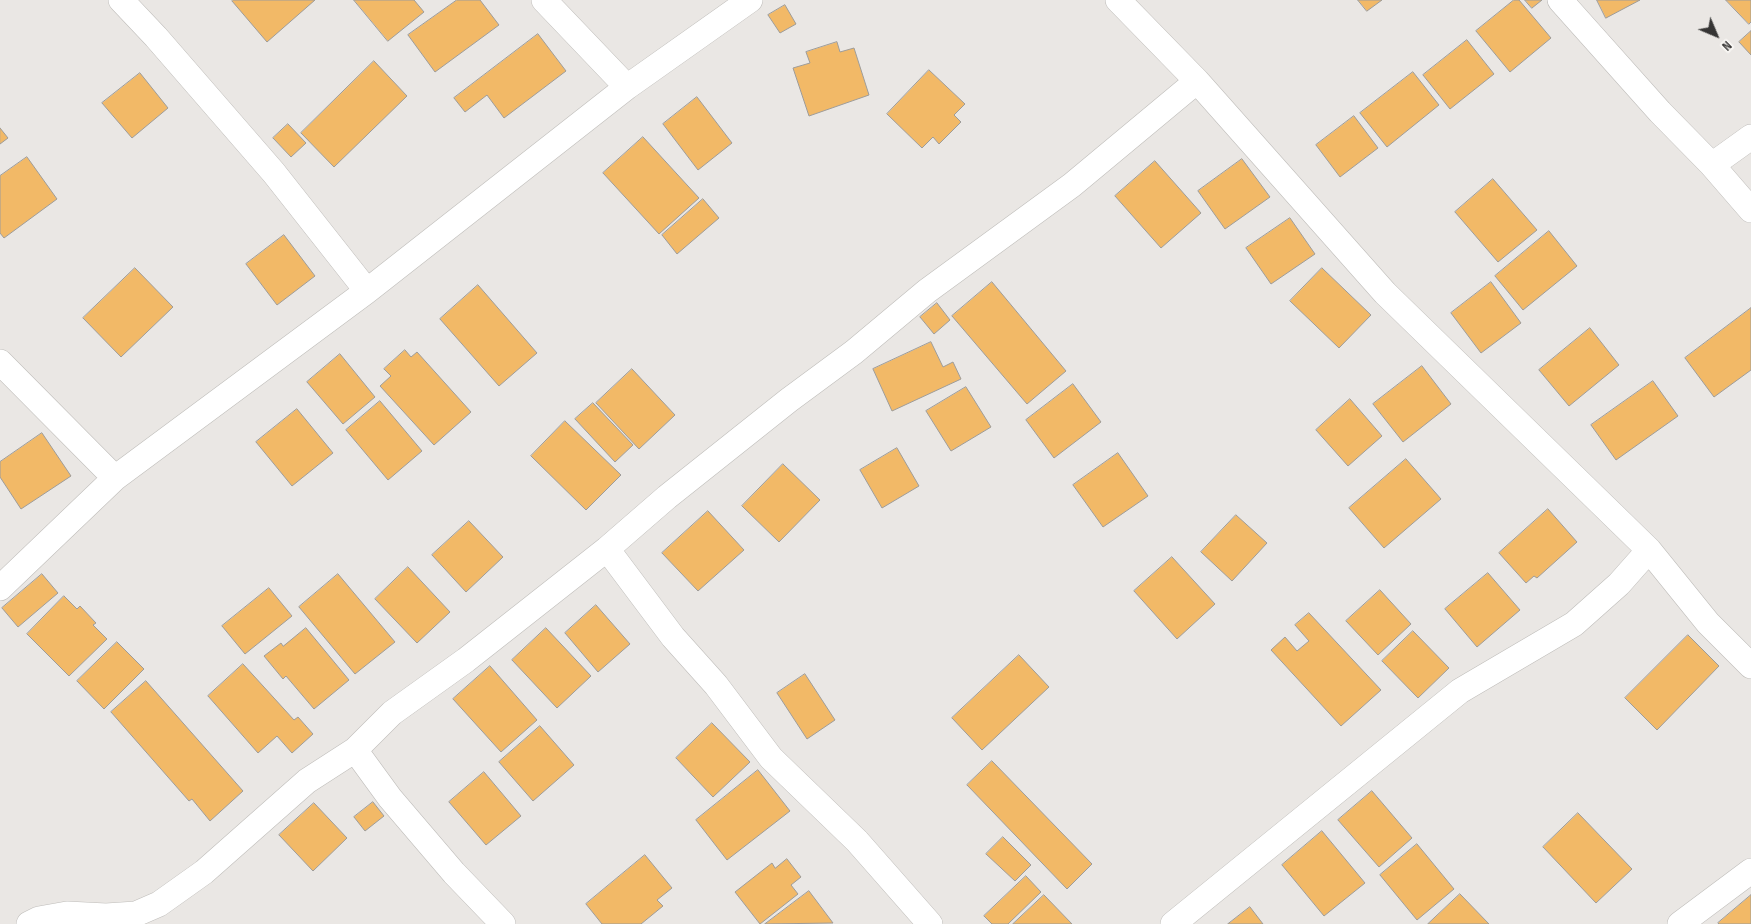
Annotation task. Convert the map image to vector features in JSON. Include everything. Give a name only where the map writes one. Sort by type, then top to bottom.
[{"type":"street","points":[[122,0],[274,173],[367,291]]},
{"type":"street","points":[[544,0],[627,87]]},
{"type":"street","points":[[0,588],[115,478],[367,291],[627,87],[750,0]]},
{"type":"street","points":[[1118,0],[1198,81],[1385,293],[1649,550],[1708,623],[1751,666]]},
{"type":"street","points":[[1560,0],[1751,210]]},
{"type":"street","points":[[29,924],[39,919],[67,914],[106,916],[136,914],[160,904],[204,872],[307,781],[355,750],[392,713],[466,660],[607,549],[667,496],[789,400],[854,352],[927,290],[1072,185],[1198,81]]},
{"type":"street","points":[[1712,165],[1751,137]]},
{"type":"street","points":[[0,362],[115,478]]},
{"type":"street","points":[[607,549],[673,637],[716,685],[771,758],[857,841],[930,924]]},
{"type":"street","points":[[1173,924],[1460,691],[1574,624],[1619,584],[1649,550]]},
{"type":"street","points":[[355,750],[390,798],[415,828],[454,873],[503,924]]},
{"type":"street","points":[[1680,924],[1751,871]]},
{"type":"building","points":[[233,0],[315,0],[267,42]]},
{"type":"building","points":[[354,0],[414,0],[424,12],[388,41]]},
{"type":"building","points":[[457,0],[480,0],[499,25],[435,72],[408,35]]},
{"type":"building","points":[[1358,0],[1382,0],[1367,11]]},
{"type":"building","points":[[1514,0],[1519,0],[1551,38],[1510,72],[1476,31]]},
{"type":"building","points":[[1525,0],[1542,0],[1532,8]]},
{"type":"building","points":[[1597,0],[1640,0],[1606,18]]},
{"type":"building","points":[[1726,0],[1751,0],[1751,22],[1749,24]]},
{"type":"building","points":[[785,5],[796,24],[780,33],[768,15]]},
{"type":"building","points":[[1751,31],[1751,55],[1739,42]]},
{"type":"building","points":[[538,34],[566,71],[504,118],[487,95],[465,112],[454,98]]},
{"type":"building","points":[[1467,40],[1494,74],[1450,109],[1423,75]]},
{"type":"building","points":[[837,42],[840,52],[854,48],[869,95],[809,116],[793,68],[810,63],[806,52]]},
{"type":"building","points":[[374,61],[407,96],[334,167],[301,133]]},
{"type":"building","points":[[929,70],[965,104],[954,115],[961,122],[939,144],[933,137],[922,148],[887,114]]},
{"type":"building","points":[[1413,72],[1439,105],[1387,147],[1360,113]]},
{"type":"building","points":[[140,73],[168,108],[132,138],[102,103]]},
{"type":"building","points":[[697,97],[732,143],[698,170],[663,124]]},
{"type":"building","points":[[1354,116],[1378,148],[1340,177],[1316,145]]},
{"type":"building","points":[[288,124],[306,143],[291,157],[273,138]]},
{"type":"building","points":[[0,128],[8,138],[0,144]]},
{"type":"building","points":[[643,137],[699,198],[659,234],[603,173]]},
{"type":"building","points":[[27,157],[57,199],[4,238],[0,233],[0,176]]},
{"type":"building","points":[[1242,159],[1270,197],[1225,229],[1198,191]]},
{"type":"building","points":[[1155,161],[1201,213],[1161,248],[1115,196]]},
{"type":"building","points":[[1493,179],[1537,230],[1498,262],[1455,212]]},
{"type":"building","points":[[703,199],[719,218],[677,254],[662,235]]},
{"type":"building","points":[[1290,218],[1315,254],[1271,284],[1246,248]]},
{"type":"building","points":[[1549,231],[1577,266],[1523,310],[1495,276]]},
{"type":"building","points":[[284,235],[315,276],[277,305],[246,264]]},
{"type":"building","points":[[135,268],[173,307],[121,357],[83,318]]},
{"type":"building","points":[[1322,268],[1371,315],[1339,348],[1290,301]]},
{"type":"building","points":[[992,282],[1066,371],[1027,404],[952,316]]},
{"type":"building","points":[[1491,282],[1521,323],[1481,353],[1451,313]]},
{"type":"building","points":[[478,285],[537,353],[499,386],[440,319]]},
{"type":"building","points":[[937,303],[950,320],[934,334],[920,317]]},
{"type":"building","points":[[1751,308],[1751,370],[1714,397],[1685,358]]},
{"type":"building","points":[[1590,328],[1619,365],[1569,406],[1539,370]]},
{"type":"building","points":[[931,342],[943,367],[953,362],[961,379],[892,411],[873,369]]},
{"type":"building","points":[[405,350],[411,357],[417,352],[471,412],[434,445],[380,386],[391,376],[384,369]]},
{"type":"building","points":[[340,354],[375,397],[343,424],[307,382]]},
{"type":"building","points":[[1422,366],[1451,404],[1403,442],[1373,404]]},
{"type":"building","points":[[632,369],[675,415],[639,449],[596,403]]},
{"type":"building","points":[[1653,381],[1678,416],[1616,460],[1591,425]]},
{"type":"building","points":[[1073,384],[1101,422],[1054,458],[1026,420]]},
{"type":"building","points":[[966,387],[991,427],[951,451],[926,411]]},
{"type":"building","points":[[1350,399],[1382,436],[1348,466],[1316,430]]},
{"type":"building","points":[[380,401],[422,451],[388,480],[346,430]]},
{"type":"building","points":[[593,403],[633,445],[615,462],[575,419]]},
{"type":"building","points":[[297,409],[333,453],[292,486],[256,442]]},
{"type":"building","points":[[565,421],[621,475],[586,510],[531,456]]},
{"type":"building","points":[[42,433],[71,476],[21,509],[0,477],[0,462]]},
{"type":"building","points":[[897,448],[919,486],[882,508],[860,470]]},
{"type":"building","points":[[1118,453],[1148,496],[1103,527],[1073,485]]},
{"type":"building","points":[[1406,459],[1441,499],[1384,548],[1349,508]]},
{"type":"building","points":[[783,464],[820,500],[779,542],[742,506]]},
{"type":"building","points":[[1548,509],[1577,542],[1537,578],[1534,576],[1526,583],[1499,553]]},
{"type":"building","points":[[708,511],[744,550],[698,591],[662,553]]},
{"type":"building","points":[[1236,515],[1267,543],[1232,581],[1201,552]]},
{"type":"building","points":[[469,521],[503,557],[466,592],[432,555]]},
{"type":"building","points":[[1172,557],[1215,604],[1177,639],[1134,591]]},
{"type":"building","points":[[408,567],[450,612],[417,643],[375,599]]},
{"type":"building","points":[[1488,573],[1520,610],[1477,647],[1445,609]]},
{"type":"building","points":[[42,574],[58,593],[18,627],[2,608]]},
{"type":"building","points":[[338,574],[395,642],[355,674],[299,607]]},
{"type":"building","points":[[269,588],[292,616],[245,654],[222,626]]},
{"type":"building","points":[[1380,590],[1411,624],[1378,655],[1346,621]]},
{"type":"building","points":[[64,596],[77,609],[80,606],[96,623],[93,625],[107,639],[69,676],[27,634]]},
{"type":"building","points":[[596,605],[630,644],[598,672],[565,633]]},
{"type":"building","points":[[1309,613],[1381,690],[1341,726],[1271,650],[1285,637],[1297,651],[1309,641],[1295,625]]},
{"type":"building","points":[[306,628],[349,680],[314,709],[286,676],[283,679],[264,656],[281,643],[283,646]]},
{"type":"building","points":[[546,628],[591,676],[557,708],[512,660]]},
{"type":"building","points":[[1413,631],[1449,668],[1418,698],[1382,661]]},
{"type":"building","points":[[1688,635],[1719,666],[1657,730],[1625,698]]},
{"type":"building","points":[[117,642],[144,669],[104,709],[77,681]]},
{"type":"building","points":[[1019,655],[1049,687],[982,750],[952,718]]},
{"type":"building","points":[[243,664],[294,720],[298,717],[313,734],[292,753],[277,736],[258,753],[208,696]]},
{"type":"building","points":[[490,666],[537,720],[501,752],[453,699]]},
{"type":"building","points":[[805,674],[835,720],[807,739],[777,693]]},
{"type":"building","points":[[146,681],[243,791],[210,821],[192,799],[189,801],[111,712]]},
{"type":"building","points":[[712,723],[750,762],[713,797],[676,758]]},
{"type":"building","points":[[540,726],[574,765],[533,801],[499,762]]},
{"type":"building","points":[[992,761],[1092,864],[1067,889],[967,785]]},
{"type":"building","points":[[758,770],[790,811],[727,860],[696,820]]},
{"type":"building","points":[[484,772],[521,816],[486,845],[449,802]]},
{"type":"building","points":[[1372,791],[1412,838],[1379,867],[1338,820]]},
{"type":"building","points":[[373,802],[384,816],[365,831],[354,817]]},
{"type":"building","points":[[314,803],[347,838],[313,871],[279,835]]},
{"type":"building","points":[[1578,813],[1632,869],[1596,903],[1543,847]]},
{"type":"building","points":[[1322,831],[1365,883],[1324,916],[1282,865]]},
{"type":"building","points":[[1003,837],[1031,865],[1015,881],[986,854]]},
{"type":"building","points":[[1417,844],[1454,889],[1417,920],[1380,875]]},
{"type":"building","points":[[645,855],[672,888],[657,900],[663,906],[641,924],[602,924],[586,904]]},
{"type":"building","points":[[787,859],[801,877],[791,885],[798,894],[760,924],[735,892],[772,863],[775,868]]},
{"type":"building","points":[[1026,876],[1041,892],[1008,924],[992,924],[984,916]]},
{"type":"building","points":[[809,891],[833,923],[765,924]]},
{"type":"building","points":[[1460,894],[1489,924],[1428,924]]},
{"type":"building","points":[[1044,895],[1072,924],[1013,924]]},
{"type":"building","points":[[1751,895],[1751,924],[1718,923]]},
{"type":"building","points":[[1250,907],[1263,924],[1228,924]]}]
